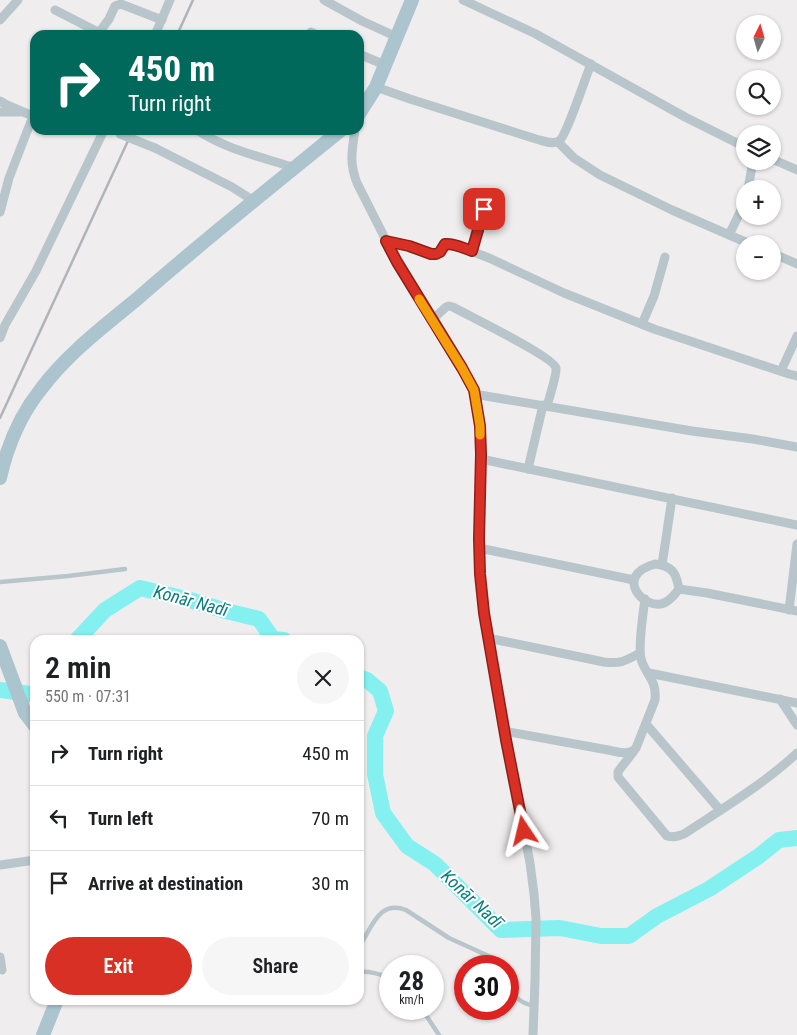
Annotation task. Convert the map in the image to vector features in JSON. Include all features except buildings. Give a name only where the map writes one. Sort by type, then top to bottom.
[{"type":"main road","points":[[364,106],[376,87],[412,0]]},
{"type":"main road","points":[[0,478],[4,460],[24,414],[40,390],[63,362],[199,245],[334,135]]},
{"type":"main road","points":[[0,646],[25,713],[30,720]]},
{"type":"main road","points":[[43,1035],[55,1005]]},
{"type":"street","points":[[0,20],[18,0]]},
{"type":"street","points":[[157,30],[170,0]]},
{"type":"street","points":[[324,0],[362,21],[397,37]]},
{"type":"street","points":[[463,0],[534,33],[685,117],[736,142]]},
{"type":"street","points":[[100,30],[109,19],[115,6],[121,4],[162,20]]},
{"type":"street","points":[[55,10],[94,30]]},
{"type":"street","points":[[364,56],[385,65]]},
{"type":"street","points":[[376,87],[551,143],[561,140],[591,64]]},
{"type":"street","points":[[0,101],[30,115]]},
{"type":"street","points":[[0,112],[22,112]]},
{"type":"street","points":[[0,212],[9,178],[30,126]]},
{"type":"street","points":[[0,338],[5,324],[36,271],[103,135]]},
{"type":"street","points":[[123,135],[156,148],[232,187],[254,201]]},
{"type":"street","points":[[204,135],[245,153],[295,168]]},
{"type":"street","points":[[354,135],[351,161],[356,183],[397,262],[462,368],[474,394],[480,426],[479,548],[484,613],[534,894],[536,919],[533,1035]]},
{"type":"street","points":[[558,142],[574,158],[600,175],[672,210],[736,238]]},
{"type":"street","points":[[781,163],[797,170]]},
{"type":"street","points":[[472,251],[484,209]]},
{"type":"street","points":[[730,235],[736,222]]},
{"type":"street","points":[[386,241],[409,246],[431,254],[440,252],[445,244],[453,244],[489,258],[564,293],[642,324],[797,376]]},
{"type":"street","points":[[642,324],[654,296],[664,257]]},
{"type":"street","points":[[781,257],[797,264]]},
{"type":"street","points":[[432,320],[446,307],[452,307],[554,363],[556,370],[528,469]]},
{"type":"street","points":[[781,372],[797,336]]},
{"type":"street","points":[[474,394],[797,447]]},
{"type":"street","points":[[481,459],[797,525]]},
{"type":"street","points":[[662,565],[672,498]]},
{"type":"street","points":[[680,589],[793,610],[797,544]]},
{"type":"street","points":[[479,548],[634,580]]},
{"type":"street","points":[[662,565],[669,567],[674,572],[680,589],[662,604],[650,603],[641,597],[636,590],[634,580],[637,574],[648,566],[662,565]]},
{"type":"street","points":[[645,599],[640,658],[654,686],[656,692],[655,700],[636,748],[618,772],[618,777],[668,836],[684,834],[757,785],[797,753]]},
{"type":"street","points":[[488,638],[615,664],[621,663],[640,653]]},
{"type":"street","points":[[649,674],[797,703]]},
{"type":"street","points":[[780,699],[797,725]]},
{"type":"street","points":[[646,724],[720,810]]},
{"type":"street","points":[[504,731],[624,753],[634,751]]},
{"type":"street","points":[[0,865],[30,861]]},
{"type":"street","points":[[0,957],[2,970]]},
{"type":"lane","points":[[0,582],[125,569]]},
{"type":"lane","points":[[364,939],[380,913],[387,909],[399,907],[449,938],[486,955]]},
{"type":"lane","points":[[364,971],[379,974]]},
{"type":"lane","points":[[519,1000],[534,1006]]},
{"type":"lane","points":[[429,1020],[439,1035]]},
{"type":"waterway","name":"Konār Nadī","points":[[82,635],[105,610],[140,588],[259,619],[270,635]]},
{"type":"waterway","name":"Konār Nadī","points":[[364,679],[380,691],[386,711],[375,736],[375,774],[383,813],[407,846],[435,864],[501,930],[560,928],[601,936],[629,936],[657,916],[709,889],[759,856],[779,840],[797,838]]},
{"type":"waterway","name":"Konār Nadī","points":[[0,690],[30,694]]},
{"type":"railway","points":[[179,30],[193,0]]},
{"type":"railway","points":[[0,418],[131,135]]},
{"type":"slow traffic","points":[[419,299],[474,390],[480,435]]},
{"type":"route","points":[[484,209],[472,251],[448,243],[445,244],[440,252],[431,254],[409,246],[386,241],[474,390],[480,426],[479,539],[484,613],[524,831]]}]
